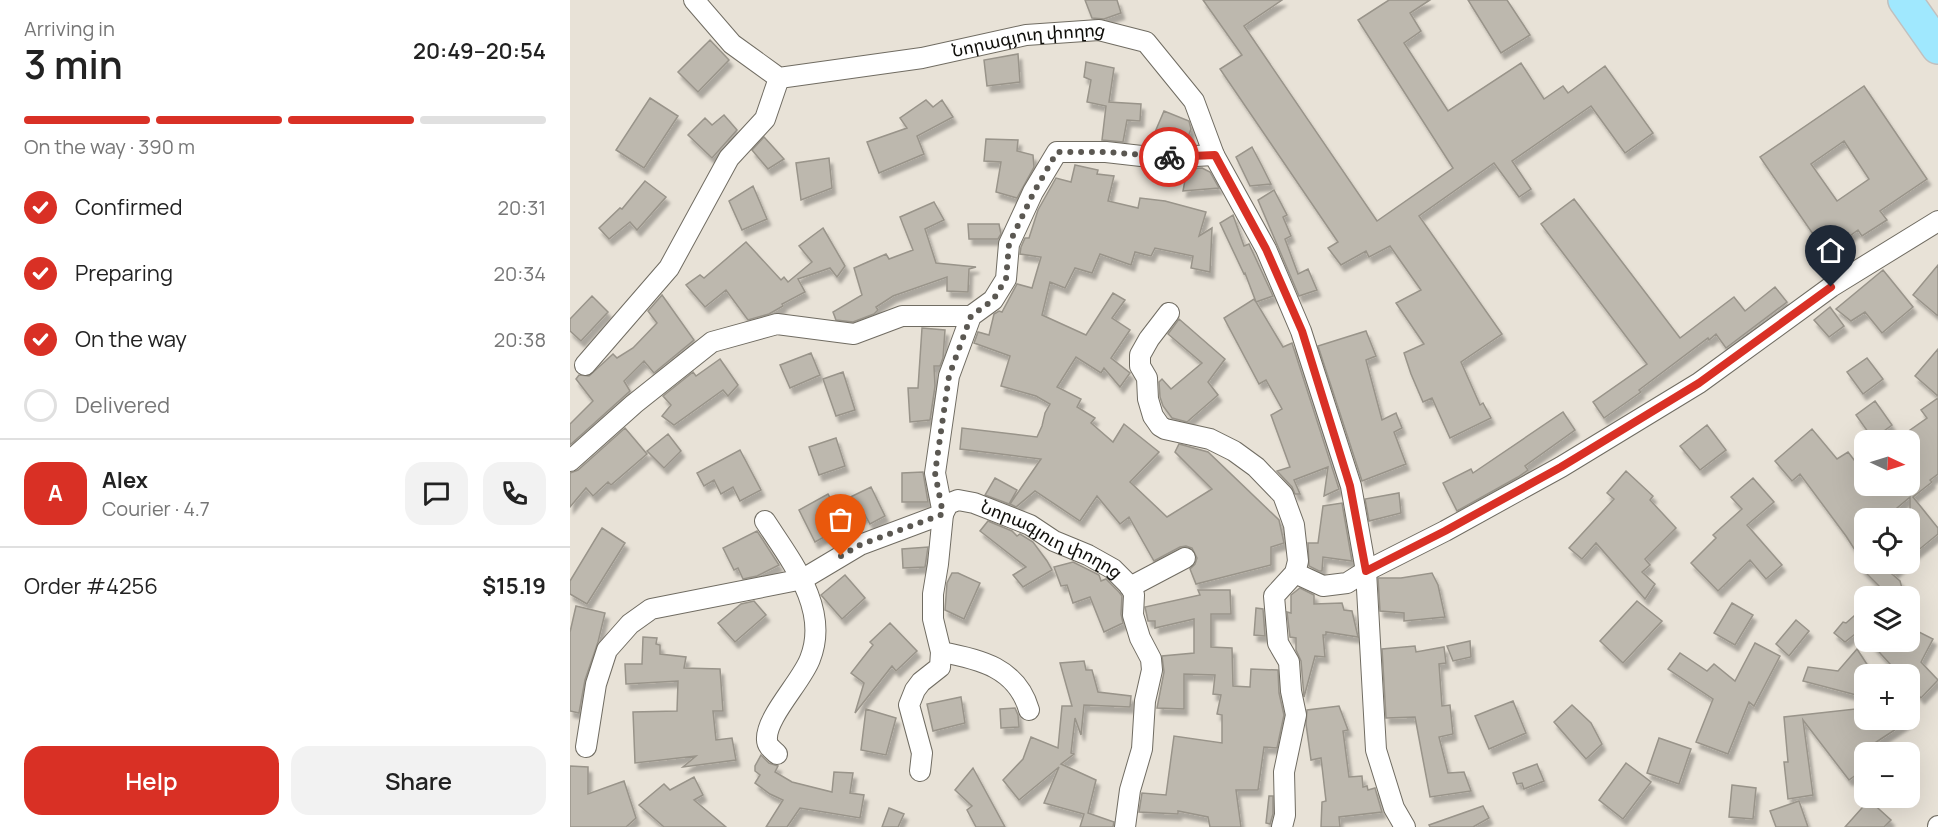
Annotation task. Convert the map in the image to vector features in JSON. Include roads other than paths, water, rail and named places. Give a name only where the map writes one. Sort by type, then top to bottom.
[{"type":"highway","points":[[1905,0],[1938,47]]},
{"type":"street","points":[[585,365],[669,268],[729,158],[765,118],[779,78],[732,44],[694,0]]},
{"type":"street","name":"Նորագյուղ փողոց","points":[[779,78],[922,58],[1026,35],[1099,30],[1146,42],[1194,101],[1215,155],[1266,249],[1302,331],[1350,486],[1366,571],[1376,750],[1394,808],[1405,827]]},
{"type":"street","points":[[920,771],[922,753],[909,705],[921,682],[940,667],[941,652],[933,619],[933,594],[943,514],[935,473],[949,376],[971,316],[993,300],[1006,279],[1009,244],[1034,192],[1057,152],[1106,152],[1159,158],[1215,155]]},
{"type":"street","points":[[1295,573],[1323,586],[1347,583],[1445,531],[1561,467],[1699,383],[1821,294],[1938,221]]},
{"type":"street","points":[[1169,313],[1140,355],[1140,366],[1147,378],[1148,399],[1153,416],[1164,429],[1210,439],[1234,451],[1256,467],[1283,495],[1294,525],[1298,561],[1295,573],[1274,596],[1278,643],[1289,662],[1290,691],[1296,715],[1284,772],[1282,827]]},
{"type":"street","points":[[570,461],[634,404],[712,342],[777,324],[854,334],[902,316],[971,316]]},
{"type":"street","name":"Նորագյուղ փողոց","points":[[586,747],[596,684],[607,650],[630,624],[651,609],[803,579],[860,545],[943,514],[948,504],[958,500],[986,507],[1030,525],[1054,541],[1113,569],[1130,587],[1134,596],[1133,615],[1140,638],[1151,659],[1152,670],[1145,701],[1142,749],[1130,790],[1125,827]]},
{"type":"street","points":[[765,521],[803,579],[813,611],[816,636],[811,658],[802,676],[771,723],[766,740],[777,754]]},
{"type":"street","points":[[1130,587],[1185,558]]},
{"type":"street","points":[[941,652],[973,658],[1005,674],[1019,686],[1029,710]]}]
